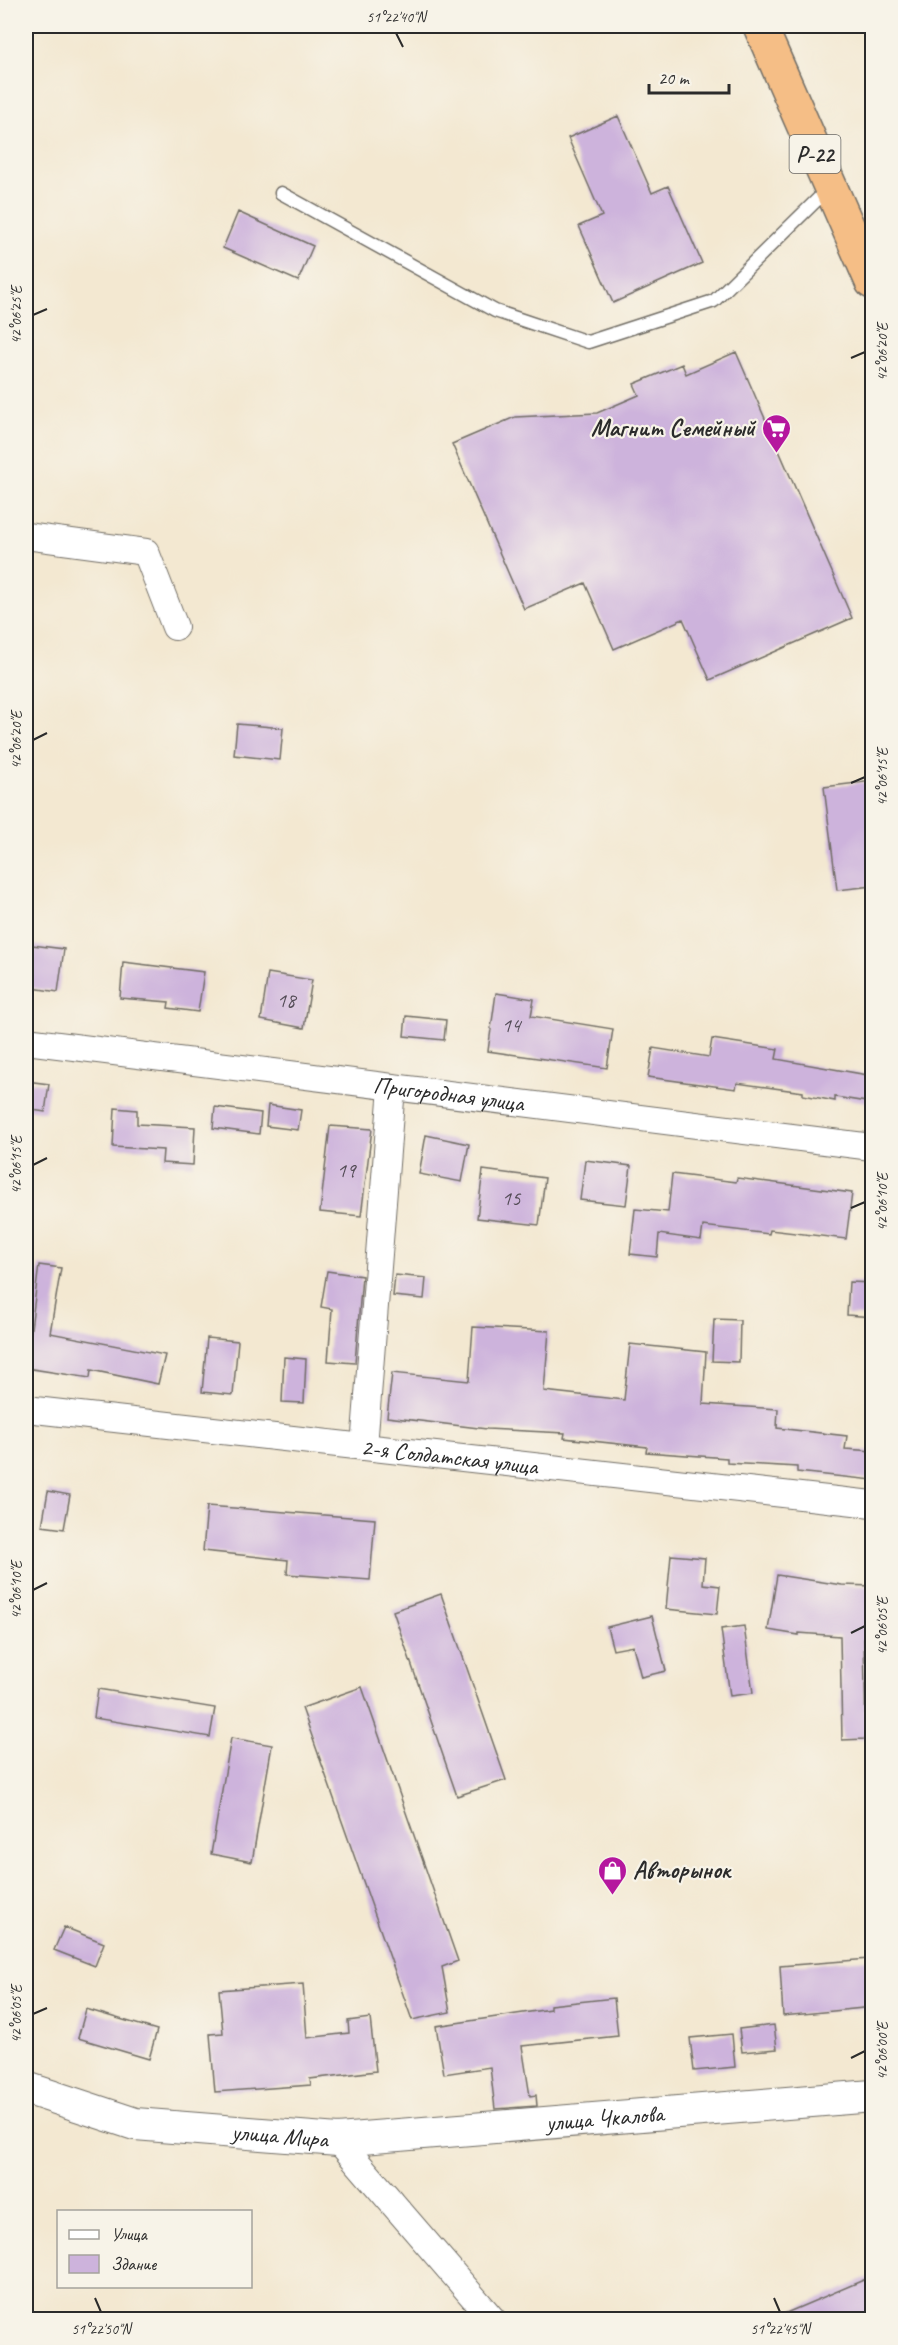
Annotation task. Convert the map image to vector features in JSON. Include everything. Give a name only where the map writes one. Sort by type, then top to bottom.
[{"type":"highway","name":"Р-22","points":[[760,26],[873,282]]},
{"type":"street","points":[[26,536],[146,552],[175,627]]},
{"type":"street","name":"Пригородная улица","points":[[26,1041],[873,1147]]},
{"type":"street","points":[[364,1447],[392,1087]]},
{"type":"street","name":"2-я Солдатская улица","points":[[26,1409],[873,1504]]},
{"type":"street","name":"улица Мира","points":[[26,2088],[135,2124],[338,2140],[493,2319]]},
{"type":"street","name":"улица Чкалова","points":[[338,2140],[873,2096]]},
{"type":"lane","points":[[281,193],[495,312],[588,342],[714,302],[830,188]]},
{"type":"building","points":[[618,116],[652,193],[668,186],[702,263],[613,303],[579,226],[602,216],[568,138]]},
{"type":"building","points":[[238,212],[313,246],[298,281],[223,248]]},
{"type":"building","points":[[736,352],[852,618],[710,680],[683,619],[614,649],[585,583],[524,609],[452,444],[515,417],[597,413],[639,395],[634,384],[682,364],[686,374]]},
{"type":"building","points":[[237,724],[283,728],[280,760],[234,755]]},
{"type":"building","points":[[873,781],[873,886],[837,890],[824,787]]},
{"type":"building","points":[[32,945],[64,949],[58,992],[26,987]]},
{"type":"building","points":[[123,962],[204,972],[198,1012],[168,1008],[169,1002],[120,998]]},
{"type":"building","points":[[268,973],[312,980],[304,1028],[261,1020]]},
{"type":"building","points":[[496,993],[534,999],[531,1016],[613,1029],[607,1068],[488,1051]]},
{"type":"building","points":[[406,1016],[446,1020],[444,1040],[404,1036]]},
{"type":"building","points":[[712,1039],[778,1049],[776,1059],[873,1076],[873,1103],[835,1097],[835,1101],[803,1095],[803,1092],[737,1083],[736,1089],[648,1077],[653,1048],[709,1057]]},
{"type":"building","points":[[26,1081],[49,1084],[45,1112],[26,1109]]},
{"type":"building","points":[[268,1105],[301,1110],[298,1130],[266,1126]]},
{"type":"building","points":[[215,1107],[261,1113],[259,1134],[213,1128]]},
{"type":"building","points":[[115,1108],[137,1110],[137,1124],[195,1127],[193,1165],[162,1163],[163,1150],[113,1147]]},
{"type":"building","points":[[330,1126],[372,1129],[361,1216],[320,1212]]},
{"type":"building","points":[[426,1135],[469,1144],[462,1182],[419,1174]]},
{"type":"building","points":[[585,1160],[631,1166],[626,1205],[580,1200]]},
{"type":"building","points":[[483,1170],[545,1178],[539,1225],[477,1218]]},
{"type":"building","points":[[672,1174],[736,1182],[737,1178],[852,1193],[846,1239],[770,1230],[769,1234],[703,1226],[701,1240],[659,1234],[657,1257],[630,1254],[635,1209],[668,1212]]},
{"type":"building","points":[[39,1265],[61,1268],[50,1333],[165,1355],[158,1384],[91,1370],[90,1378],[26,1368]]},
{"type":"building","points":[[327,1271],[362,1276],[355,1363],[328,1361],[332,1309],[321,1307]]},
{"type":"building","points":[[395,1275],[426,1278],[424,1299],[393,1296]]},
{"type":"building","points":[[849,1282],[873,1283],[873,1317],[847,1315]]},
{"type":"building","points":[[714,1319],[740,1320],[739,1362],[712,1361]]},
{"type":"building","points":[[473,1327],[549,1331],[544,1391],[624,1400],[630,1344],[706,1352],[703,1404],[778,1409],[777,1428],[847,1436],[845,1449],[873,1451],[873,1480],[797,1472],[797,1467],[727,1463],[727,1458],[646,1452],[647,1447],[564,1438],[565,1433],[487,1429],[387,1417],[392,1373],[469,1381]]},
{"type":"building","points":[[207,1338],[238,1341],[233,1395],[202,1392]]},
{"type":"building","points":[[284,1357],[306,1359],[304,1403],[282,1402]]},
{"type":"building","points":[[48,1491],[70,1495],[64,1529],[42,1526]]},
{"type":"building","points":[[207,1506],[375,1519],[370,1580],[287,1574],[288,1560],[203,1551]]},
{"type":"building","points":[[671,1555],[705,1558],[703,1584],[720,1586],[717,1614],[666,1609]]},
{"type":"building","points":[[777,1575],[842,1585],[873,1586],[873,1639],[864,1638],[866,1739],[842,1740],[840,1636],[799,1633],[799,1635],[768,1630]]},
{"type":"building","points":[[441,1594],[506,1780],[457,1796],[393,1611]]},
{"type":"building","points":[[652,1616],[666,1671],[641,1677],[633,1646],[613,1650],[607,1627]]},
{"type":"building","points":[[744,1626],[753,1693],[730,1696],[721,1629]]},
{"type":"building","points":[[362,1687],[458,1961],[442,1967],[450,2012],[412,2020],[302,1708]]},
{"type":"building","points":[[98,1689],[215,1708],[210,1737],[94,1718]]},
{"type":"building","points":[[231,1738],[272,1745],[252,1862],[211,1854]]},
{"type":"building","points":[[64,1927],[104,1943],[95,1966],[54,1950]]},
{"type":"building","points":[[869,1959],[873,2007],[783,2016],[780,1966]]},
{"type":"building","points":[[303,1984],[307,2038],[349,2033],[348,2021],[370,2018],[376,2071],[310,2079],[311,2085],[215,2092],[210,2034],[223,2033],[219,1990]]},
{"type":"building","points":[[614,1998],[618,2036],[522,2046],[530,2096],[536,2095],[537,2106],[495,2109],[490,2067],[444,2074],[436,2026],[550,2009],[550,2005]]},
{"type":"building","points":[[86,2009],[157,2030],[149,2059],[78,2038]]},
{"type":"building","points":[[774,2025],[777,2049],[742,2052],[739,2029]]},
{"type":"building","points":[[732,2034],[735,2067],[694,2071],[690,2038]]},
{"type":"building","points":[[873,2276],[873,2319],[772,2319]]},
{"type":"place","name":"Магнит Семейный","points":[[776,454]]},
{"type":"place","name":"Авторынок","points":[[612,1896]]}]
